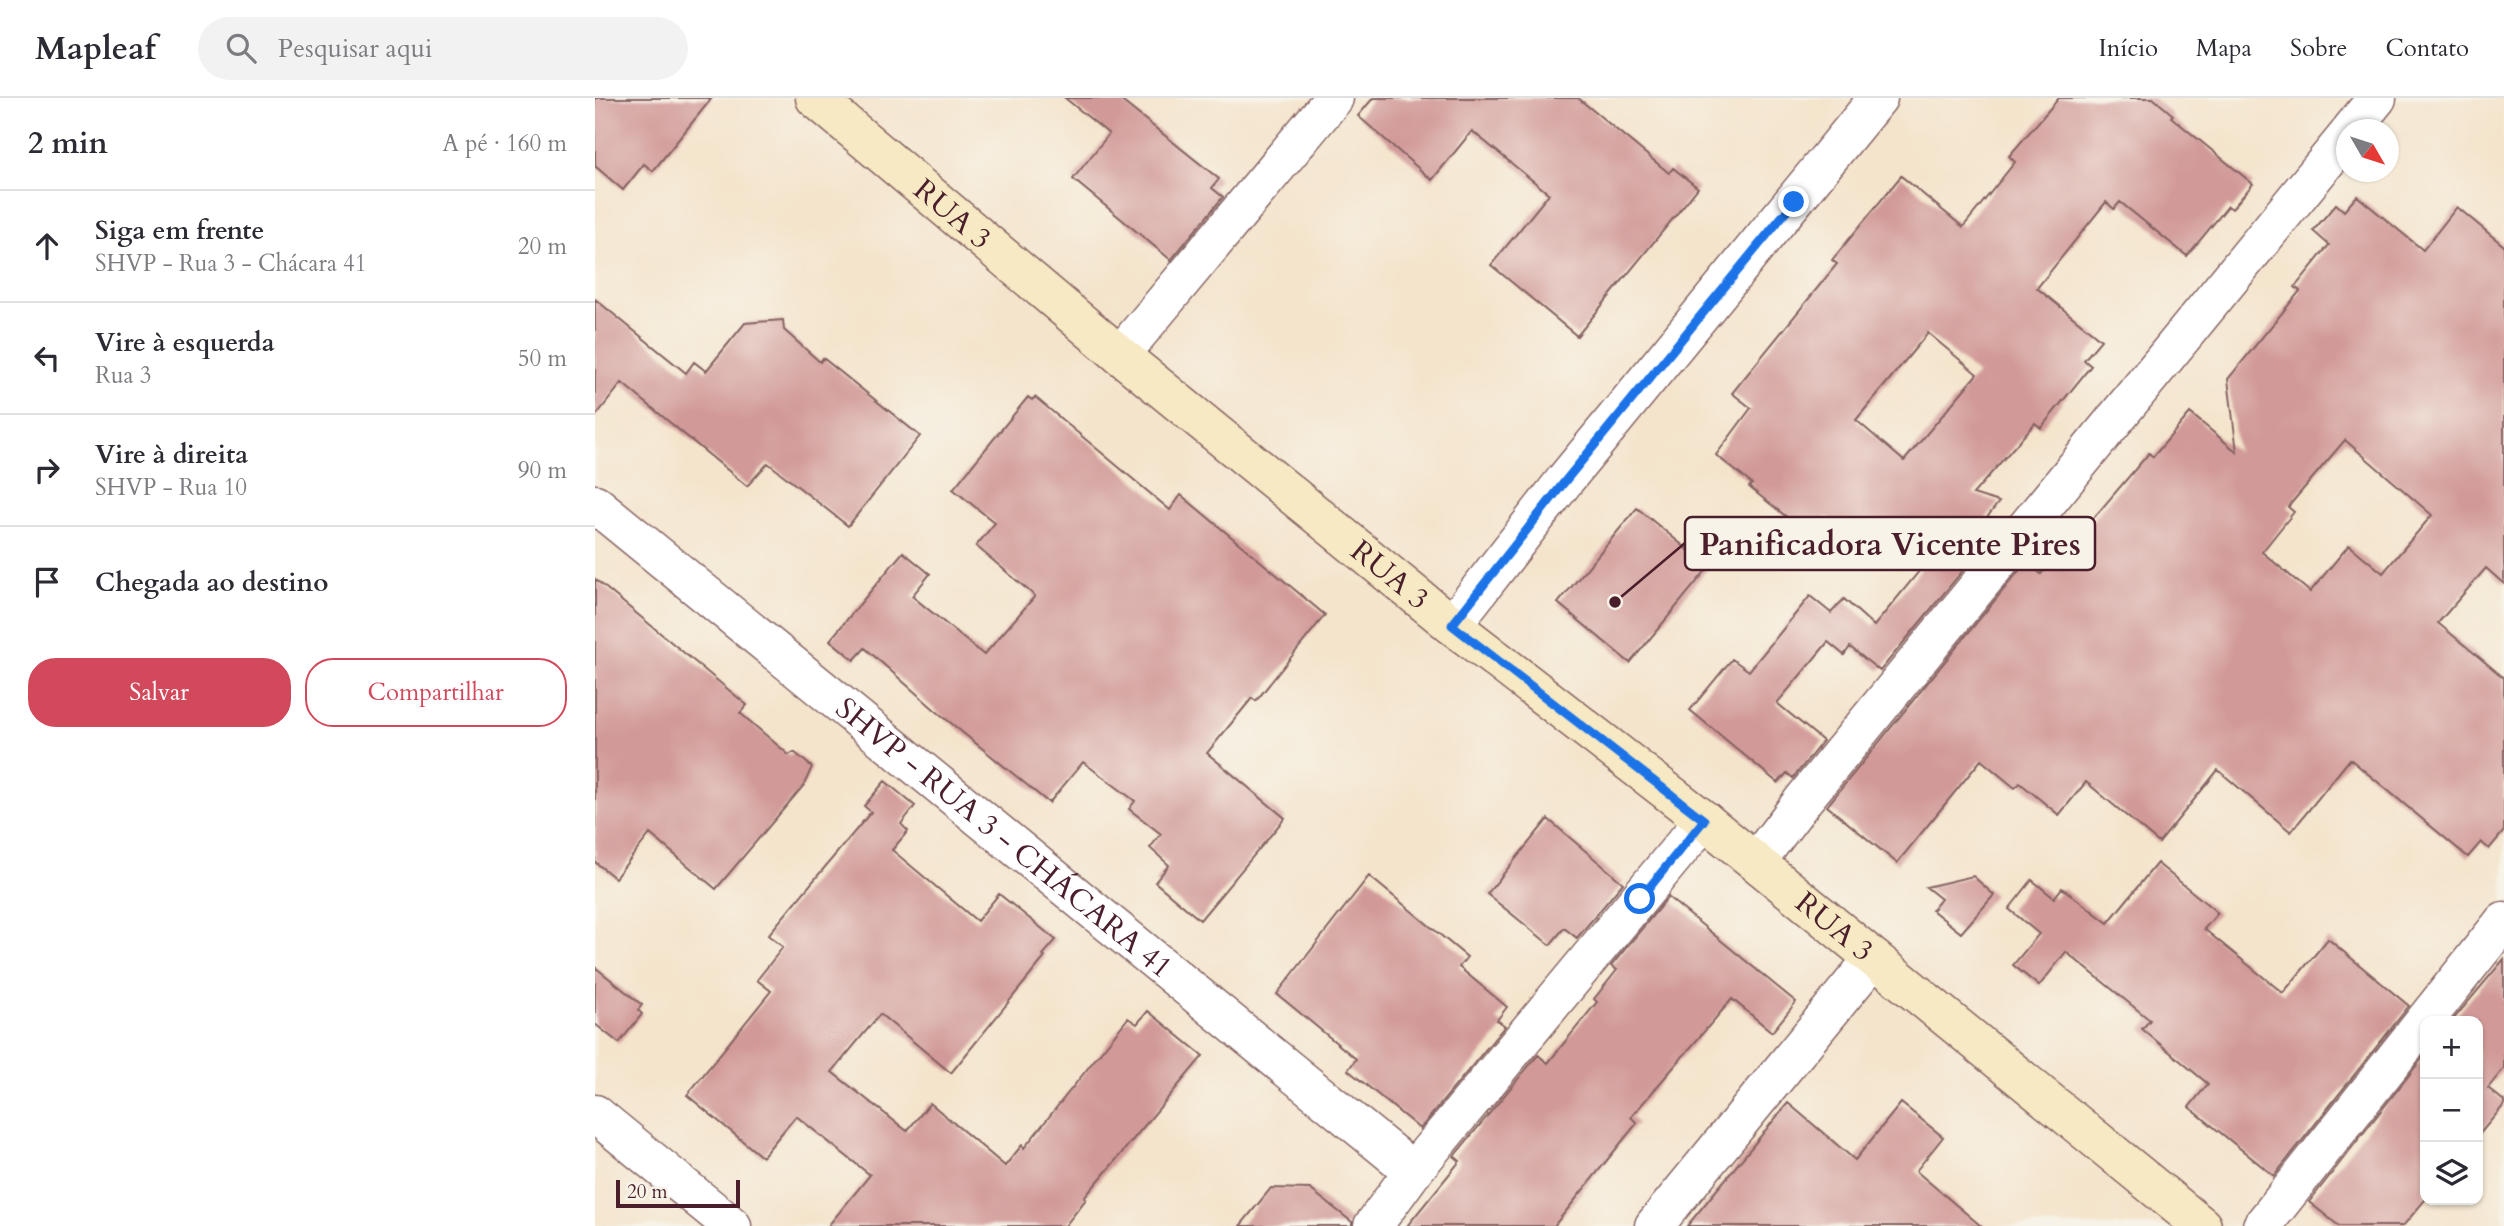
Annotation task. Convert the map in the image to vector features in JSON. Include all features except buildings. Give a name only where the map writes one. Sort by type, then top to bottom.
[{"type":"main road","name":"RUA 3","points":[[815,98],[1120,355],[1452,625],[1704,820],[2202,1226]]},
{"type":"street","points":[[1120,355],[1334,98]]},
{"type":"street","points":[[1452,625],[1566,480],[1878,98]]},
{"type":"street","points":[[2360,119],[2377,98]]},
{"type":"street","points":[[1756,862],[1812,788],[2336,149]]},
{"type":"street","name":"SHVP - RUA 3 - CHÁCARA 41","points":[[595,504],[1413,1171]]},
{"type":"street","points":[[1373,1226],[1413,1171],[1704,820]]},
{"type":"street","points":[[2262,1226],[2504,921]]},
{"type":"street","points":[[1654,1226],[1874,959]]},
{"type":"street","points":[[595,1114],[732,1226]]},
{"type":"place","name":"Panificadora Vicente Pires","points":[[1615,602]]},
{"type":"route","points":[[1640,899],[1704,820],[1452,625],[1566,480],[1794,202]]}]
